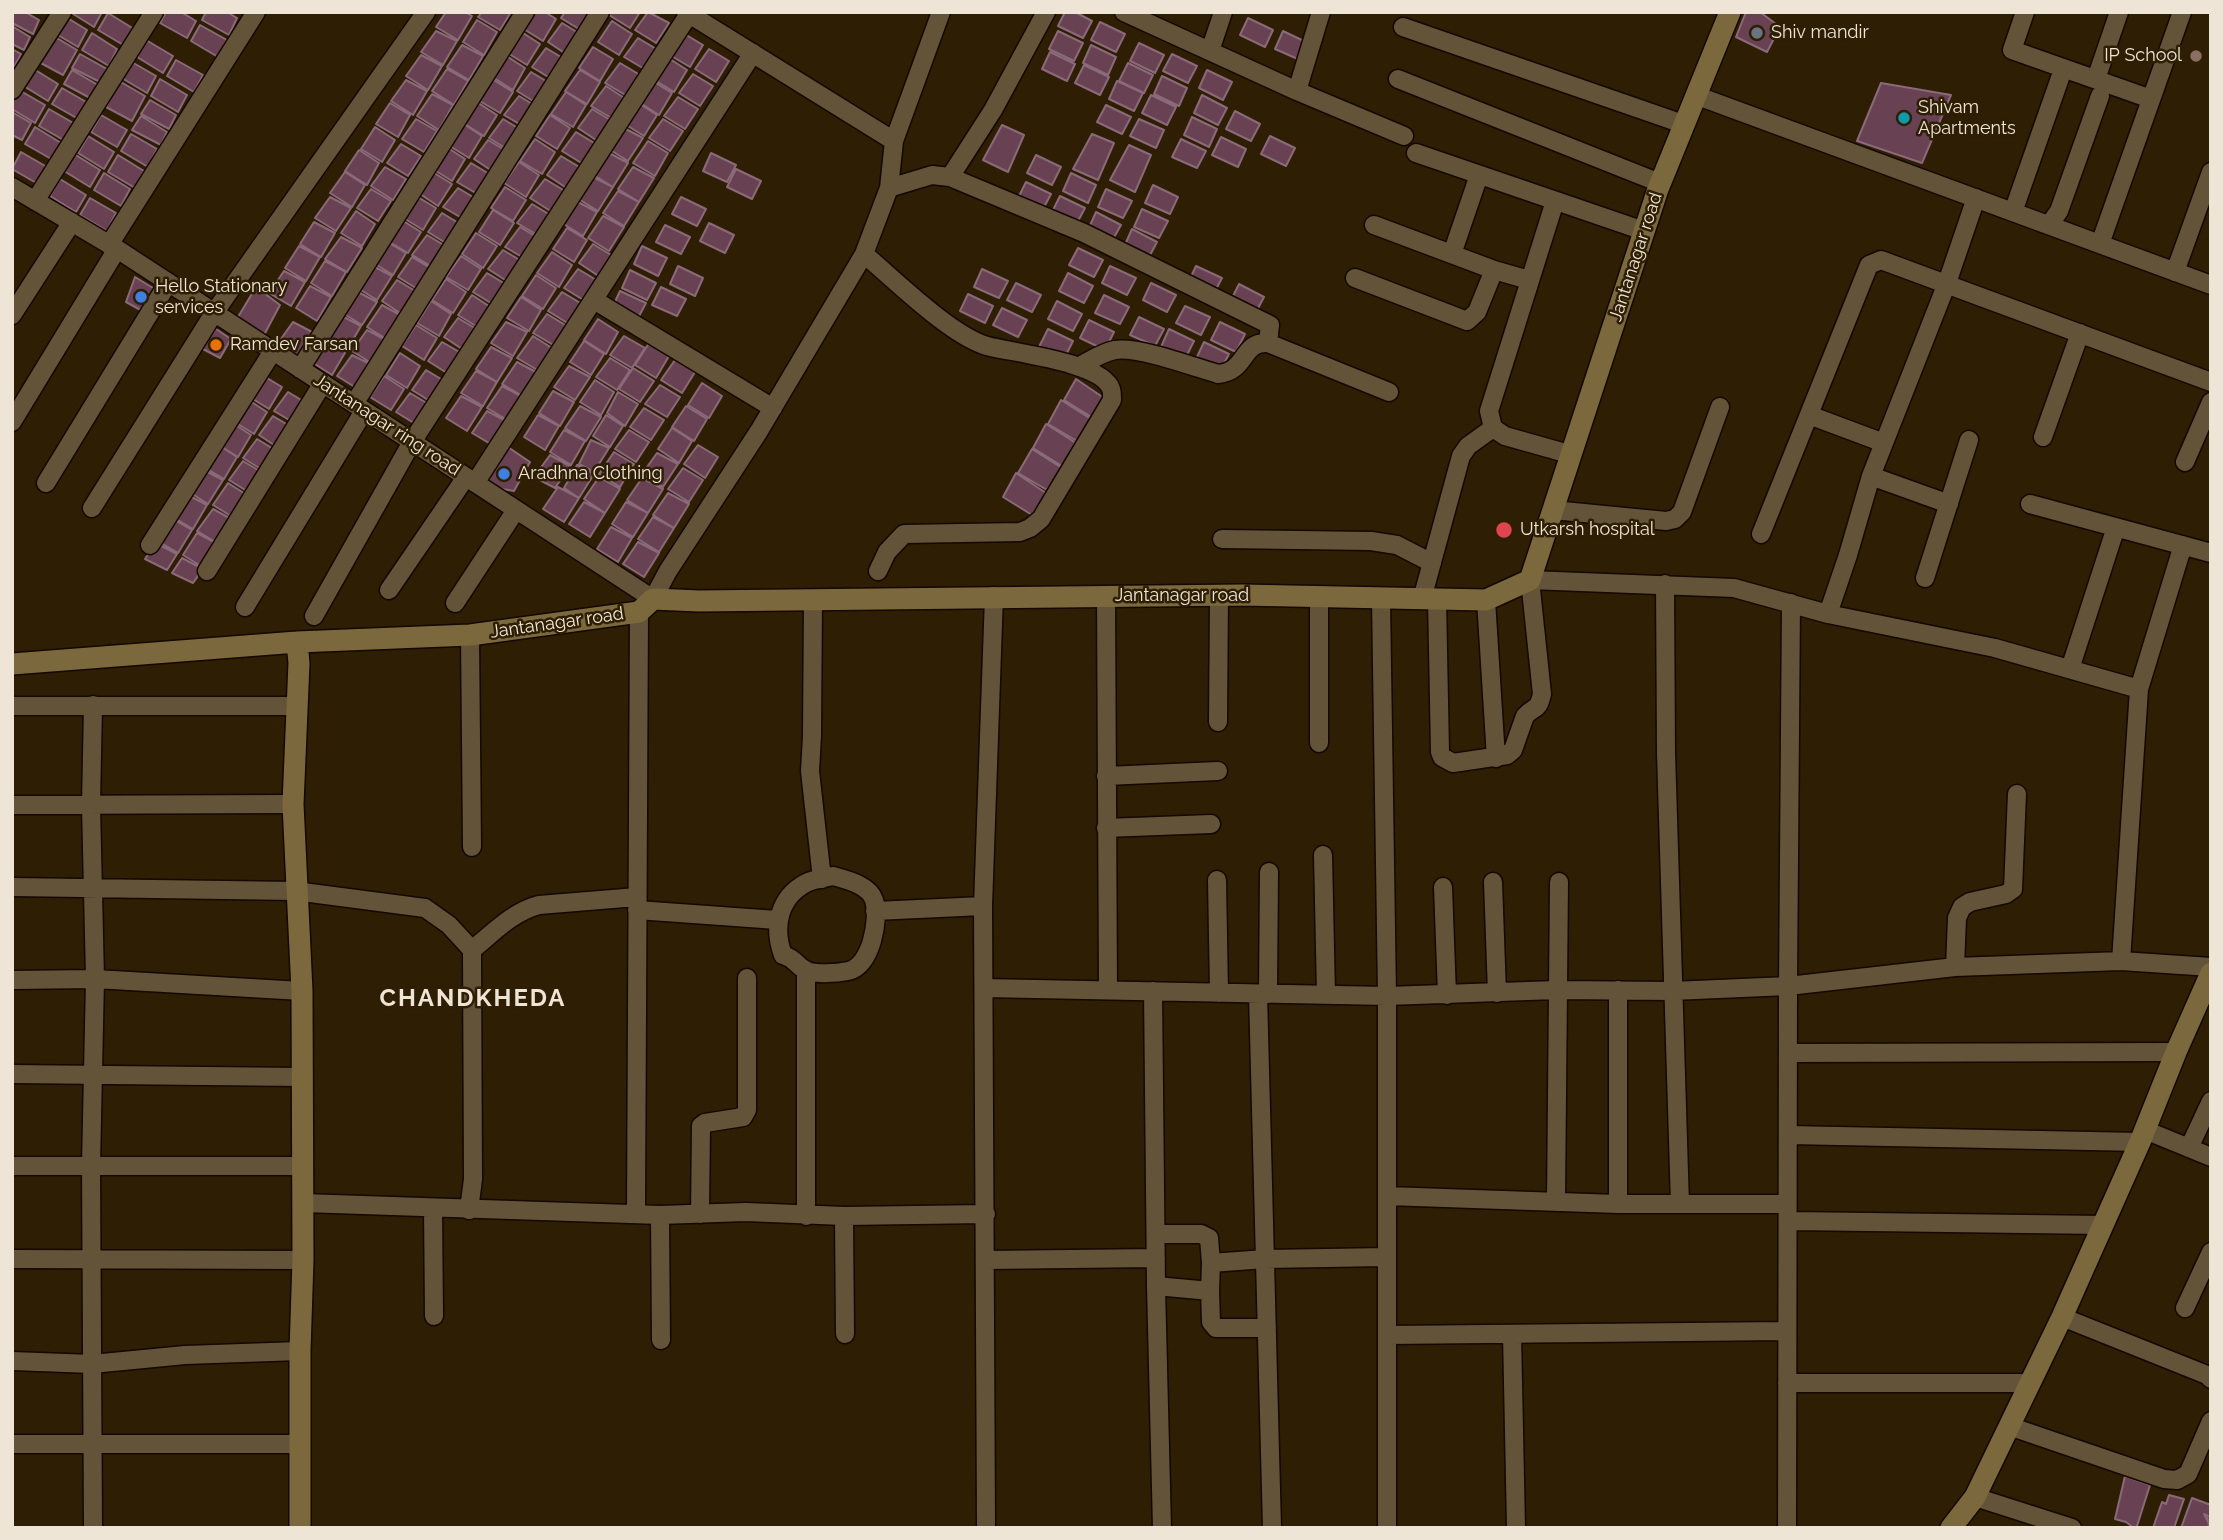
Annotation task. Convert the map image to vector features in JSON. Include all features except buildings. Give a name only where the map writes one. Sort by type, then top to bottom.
[{"type":"street","points":[[12,90],[62,12]]},
{"type":"street","points":[[35,201],[154,12]]},
{"type":"street","points":[[12,422],[113,247],[256,12]]},
{"type":"street","points":[[92,508],[214,313],[426,12]]},
{"type":"street","points":[[300,369],[525,12]]},
{"type":"street","points":[[245,607],[359,407],[600,12]]},
{"type":"street","points":[[636,1213],[637,903],[646,606],[773,408],[864,254],[889,188],[894,141],[941,12]]},
{"type":"street","points":[[950,177],[993,110],[1046,12]]},
{"type":"street","points":[[1124,12],[1297,91],[1404,136]]},
{"type":"street","points":[[1210,51],[1223,12]]},
{"type":"street","points":[[1297,91],[1321,12]]},
{"type":"street","name":"Jantanagar road","points":[[12,664],[297,642],[470,635],[646,606],[994,596],[1219,595],[1486,600],[1530,580],[1569,454],[1581,429],[1660,183],[1730,12]]},
{"type":"street","points":[[2025,12],[2012,50],[2098,87],[2151,99]]},
{"type":"street","points":[[2049,225],[2059,211],[2119,12]]},
{"type":"street","points":[[2100,244],[2182,12]]},
{"type":"street","points":[[314,616],[412,442],[687,13],[894,141]]},
{"type":"street","points":[[1402,27],[1683,124]]},
{"type":"street","points":[[389,590],[471,480],[594,300],[753,54]]},
{"type":"street","points":[[2013,212],[2060,78]]},
{"type":"street","points":[[1398,79],[1660,183]]},
{"type":"street","points":[[1695,95],[2211,285]]},
{"type":"street","points":[[1416,153],[1644,231]]},
{"type":"street","points":[[2175,272],[2211,172]]},
{"type":"street","points":[[889,188],[932,175],[950,177],[1084,233],[1270,325],[1268,343]]},
{"type":"street","points":[[1452,254],[1479,175]]},
{"type":"street","name":"Jantanagar ring road","points":[[15,194],[35,201],[113,247],[323,383],[516,510],[646,606]]},
{"type":"street","points":[[1828,614],[1871,476],[1947,283],[1976,198]]},
{"type":"street","points":[[1555,201],[1489,411],[1493,428],[1505,436],[1569,454]]},
{"type":"street","points":[[12,315],[72,222]]},
{"type":"street","points":[[1374,225],[1494,270],[1530,280]]},
{"type":"street","points":[[864,254],[962,336],[986,345],[1080,366],[1107,383],[1112,400],[1041,519],[1030,528],[1020,532],[904,534],[887,552],[878,571]]},
{"type":"street","points":[[1760,534],[1869,265],[1881,260],[2211,382]]},
{"type":"street","points":[[1355,278],[1467,321],[1477,312],[1494,270]]},
{"type":"street","points":[[46,483],[168,283]]},
{"type":"street","points":[[594,300],[773,408]]},
{"type":"street","points":[[2043,437],[2080,333]]},
{"type":"street","points":[[1080,366],[1109,351],[1119,349],[1218,374],[1228,373],[1236,369],[1252,346],[1259,342],[1268,343],[1390,392]]},
{"type":"street","points":[[150,545],[273,351]]},
{"type":"street","points":[[207,571],[323,383]]},
{"type":"street","points":[[2185,462],[2211,402]]},
{"type":"street","points":[[1553,510],[1666,521],[1675,519],[1682,513],[1720,407]]},
{"type":"street","points":[[1809,415],[1884,443]]},
{"type":"street","points":[[1493,428],[1468,446],[1461,456],[1432,563],[1429,599],[1440,752],[1442,757],[1453,763],[1496,758],[1513,750],[1525,716],[1540,704],[1542,694],[1530,580],[1734,588],[1828,614],[1995,648],[2139,689]]},
{"type":"street","points":[[1925,578],[1969,440]]},
{"type":"street","points":[[1871,476],[1949,503]]},
{"type":"street","points":[[2030,504],[2211,553]]},
{"type":"street","points":[[456,603],[516,510]]},
{"type":"street","points":[[2070,669],[2116,527]]},
{"type":"street","points":[[1222,539],[1371,541],[1398,545],[1432,563]]},
{"type":"street","points":[[2121,961],[2139,689],[2183,545]]},
{"type":"street","points":[[1665,584],[1666,753],[1680,1204]]},
{"type":"street","points":[[1218,722],[1219,595]]},
{"type":"street","points":[[986,1528],[983,906],[994,596]]},
{"type":"street","points":[[1106,596],[1108,990]]},
{"type":"street","points":[[1319,597],[1320,743]]},
{"type":"street","points":[[1381,599],[1387,996],[1387,1528]]},
{"type":"street","points":[[813,600],[810,771],[822,879]]},
{"type":"street","points":[[1486,600],[1496,758]]},
{"type":"street","points":[[1787,1528],[1791,604]]},
{"type":"street","points":[[470,635],[472,847]]},
{"type":"street","points":[[297,642],[298,706],[293,804],[295,891],[302,990],[300,1528]]},
{"type":"street","points":[[93,705],[91,805],[95,979],[90,1166],[93,1528]]},
{"type":"street","points":[[12,706],[298,706]]},
{"type":"street","points":[[1106,776],[1218,771]]},
{"type":"street","points":[[1955,967],[1956,918],[1962,907],[1970,902],[2006,894],[2013,889],[2017,794]]},
{"type":"street","points":[[12,805],[293,804]]},
{"type":"street","points":[[1106,828],[1211,824]]},
{"type":"street","points":[[1323,855],[1326,995]]},
{"type":"street","points":[[1269,872],[1263,994],[1265,1259],[1272,1528]]},
{"type":"street","points":[[833,876],[855,883],[867,890],[874,899],[875,911],[873,938],[863,962],[851,971],[806,970],[794,958],[783,955],[777,934],[777,920],[793,893],[807,883],[833,876]]},
{"type":"street","points":[[1217,880],[1219,993]]},
{"type":"street","points":[[1493,882],[1497,993]]},
{"type":"street","points":[[1556,1202],[1559,882]]},
{"type":"street","points":[[12,887],[295,891],[425,908],[449,925],[472,950],[473,1179],[469,1210]]},
{"type":"street","points":[[1443,887],[1447,995]]},
{"type":"street","points":[[472,950],[516,914],[538,905],[637,903],[777,920]]},
{"type":"street","points":[[875,911],[983,906]]},
{"type":"street","points":[[984,988],[1447,995],[1556,990],[1672,991],[1788,986],[1955,967],[2121,961],[2211,967]]},
{"type":"street","points":[[806,970],[806,1216]]},
{"type":"street","points":[[700,1214],[701,1126],[743,1117],[747,1110],[747,978]]},
{"type":"street","points":[[12,980],[95,979],[302,990]]},
{"type":"street","points":[[1951,1528],[1975,1497],[2062,1317],[2143,1136],[2176,1052],[2208,985]]},
{"type":"street","points":[[1618,990],[1618,1204]]},
{"type":"street","points":[[1153,992],[1156,1286],[1163,1528]]},
{"type":"street","points":[[1788,1053],[2176,1052]]},
{"type":"street","points":[[12,1074],[301,1077]]},
{"type":"street","points":[[2189,1148],[2211,1101]]},
{"type":"street","points":[[1788,1135],[2143,1136],[2189,1148],[2211,1157]]},
{"type":"street","points":[[12,1166],[303,1167]]},
{"type":"street","points":[[1387,1196],[1680,1204],[1788,1213],[2104,1225]]},
{"type":"street","points":[[303,1203],[660,1215],[746,1212],[806,1216],[986,1214]]},
{"type":"street","points":[[433,1208],[435,1316]]},
{"type":"street","points":[[660,1215],[661,1340]]},
{"type":"street","points":[[844,1216],[845,1334]]},
{"type":"street","points":[[1156,1234],[1201,1234],[1209,1238],[1211,1322],[1216,1328],[1267,1328]]},
{"type":"street","points":[[2186,1308],[2205,1280],[2211,1252]]},
{"type":"street","points":[[1210,1264],[1265,1259],[1387,1257]]},
{"type":"street","points":[[985,1261],[1156,1258]]},
{"type":"street","points":[[12,1259],[303,1260]]},
{"type":"street","points":[[1156,1286],[1210,1291]]},
{"type":"street","points":[[2062,1317],[2207,1375],[2211,1379]]},
{"type":"street","points":[[1387,1335],[1787,1331]]},
{"type":"street","points":[[1512,1334],[1516,1528]]},
{"type":"street","points":[[12,1360],[92,1364],[186,1355],[300,1350]]},
{"type":"street","points":[[1787,1383],[2030,1383]]},
{"type":"street","points":[[2009,1426],[2164,1479],[2177,1480],[2188,1474],[2211,1421]]},
{"type":"street","points":[[12,1444],[300,1444]]},
{"type":"street","points":[[1975,1497],[2071,1528]]},
{"type":"place","name":"Shiv mandir","points":[[1757,33]]},
{"type":"place","name":"IP School","points":[[2196,56]]},
{"type":"place","name":"Shivam Apartments","points":[[1904,118]]},
{"type":"place","name":"Hello Stationary services","points":[[141,297]]},
{"type":"place","name":"Ramdev Farsan","points":[[216,345]]},
{"type":"place","name":"Aradhna Clothing","points":[[504,474]]},
{"type":"place","name":"Utkarsh hospital","points":[[1504,530]]},
{"type":"district","name":"CHANDKHEDA","points":[[473,999]]}]
